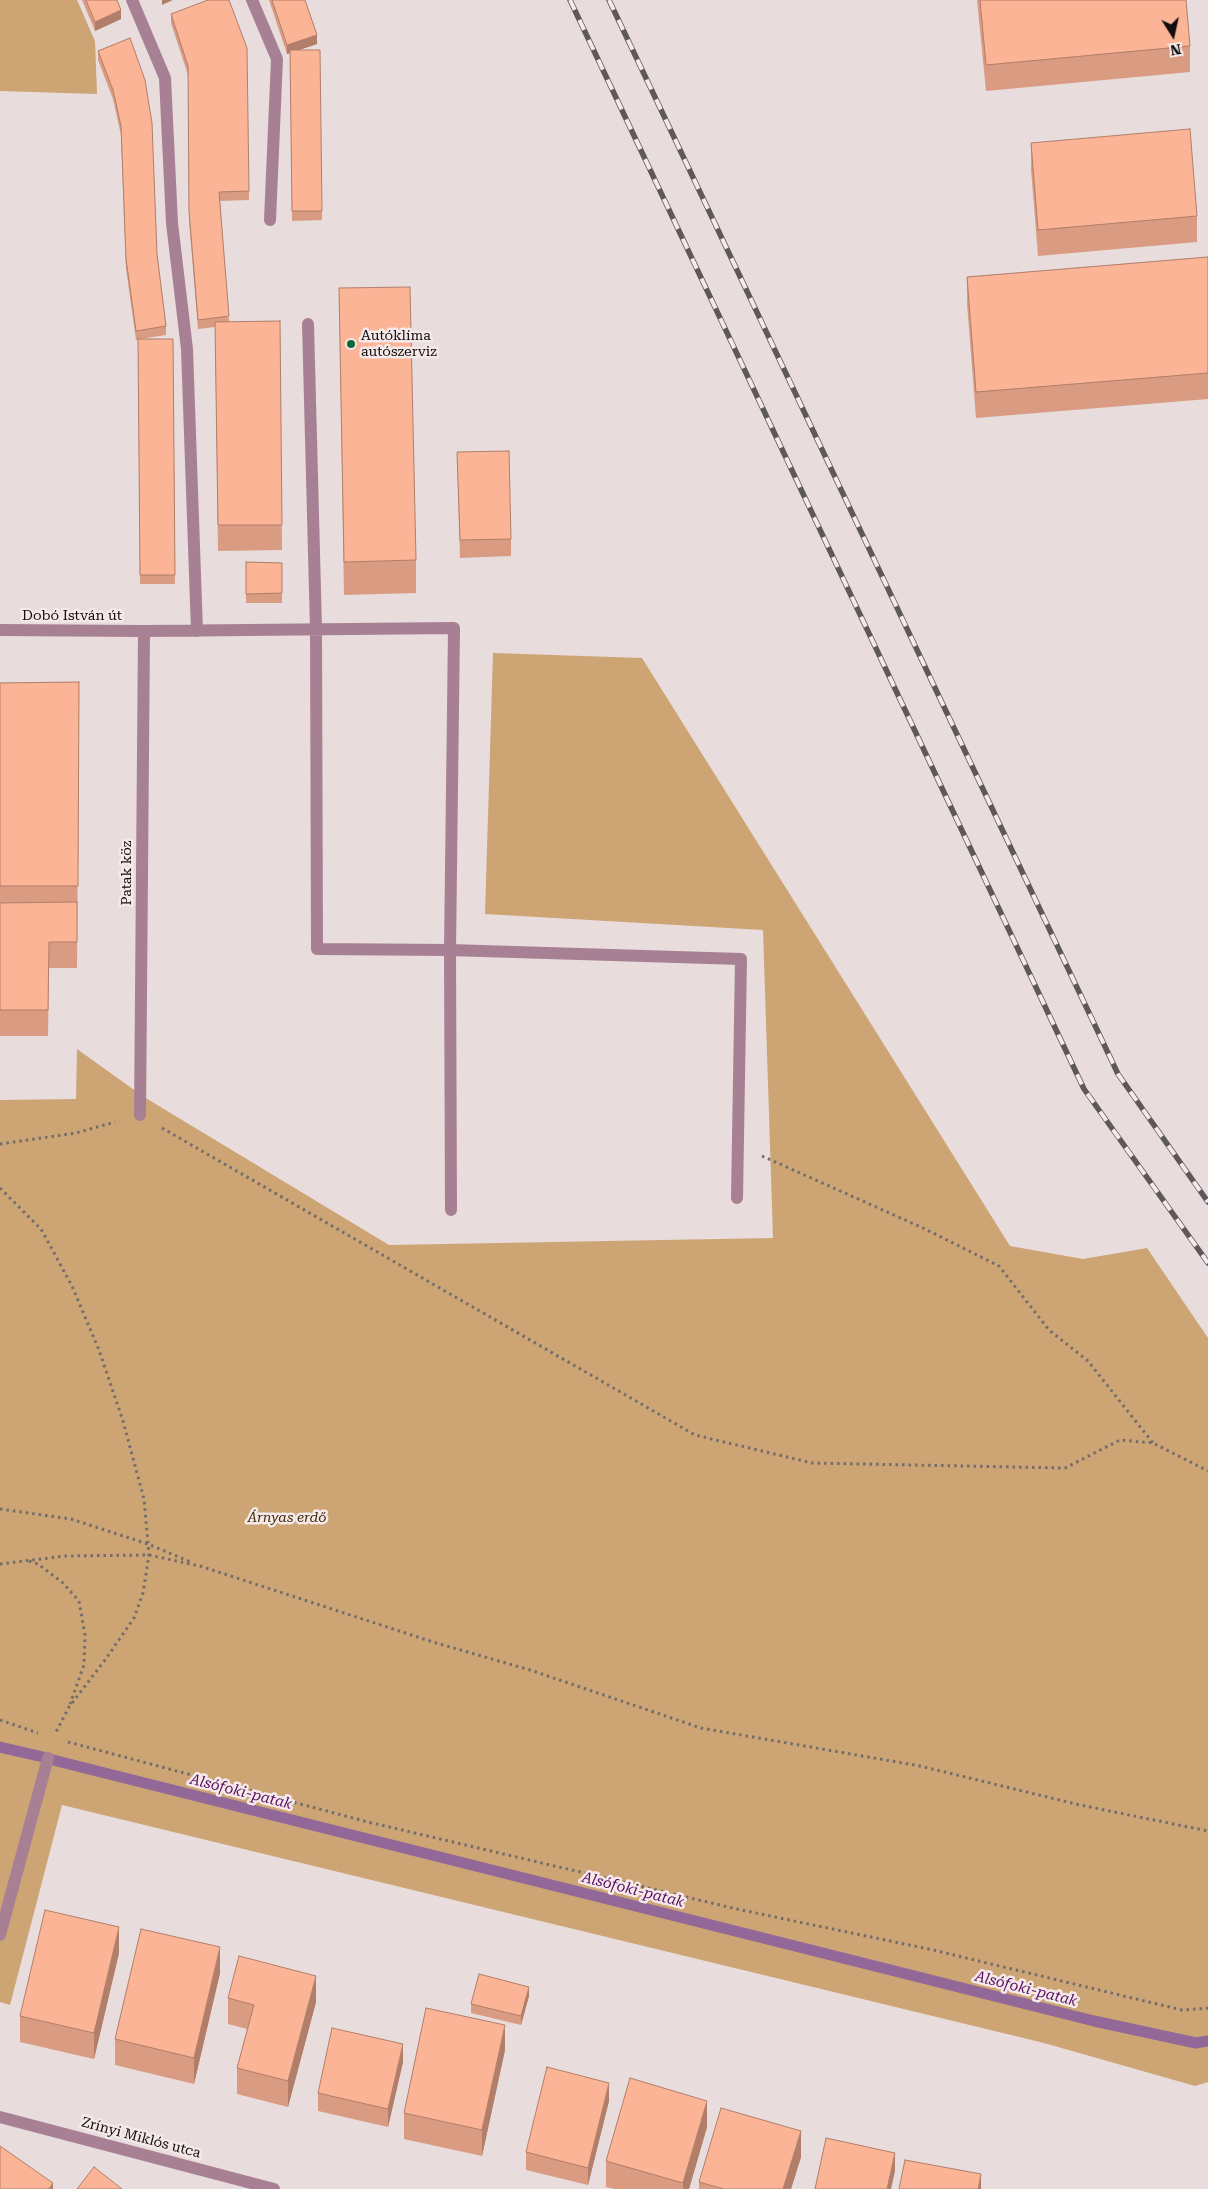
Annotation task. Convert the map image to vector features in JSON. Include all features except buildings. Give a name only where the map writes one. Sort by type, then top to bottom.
[{"type":"street","points":[[132,0],[165,78],[172,223],[187,349],[197,632]]},
{"type":"street","points":[[252,0],[277,59],[270,220]]},
{"type":"street","points":[[308,324],[316,629],[317,949],[450,950],[741,960],[737,1198]]},
{"type":"street","name":"Dobó István út","points":[[0,630],[197,632],[454,628],[450,950]]},
{"type":"street","name":"Patak köz","points":[[140,1115],[144,631]]},
{"type":"street","points":[[450,950],[451,1210]]},
{"type":"street","points":[[0,1936],[48,1758]]},
{"type":"street","name":"Zrínyi Miklós utca","points":[[0,2117],[274,2189]]},
{"type":"path","points":[[0,1144],[76,1133],[140,1115],[695,1435],[812,1464],[1065,1468],[1120,1440],[1153,1443],[1208,1471]]},
{"type":"path","points":[[737,1145],[923,1228],[999,1266],[1049,1330],[1088,1362],[1153,1443]]},
{"type":"path","points":[[0,1188],[41,1229],[72,1286],[91,1332],[123,1421],[144,1499],[148,1555],[143,1594],[134,1618],[69,1707]]},
{"type":"path","points":[[0,1509],[72,1519],[148,1544],[200,1566],[433,1642],[530,1670],[701,1728],[920,1766],[1080,1805],[1208,1832]]},
{"type":"path","points":[[0,1564],[65,1556],[148,1555],[200,1566]]},
{"type":"path","points":[[26,1560],[38,1564],[57,1578],[80,1601],[85,1635],[84,1665],[69,1707],[54,1738],[48,1758]]},
{"type":"path","points":[[0,1720],[54,1738],[359,1820],[718,1905],[933,1950],[1182,2010],[1208,2008]]},
{"type":"green space","points":[[0,0],[77,0],[95,41],[97,94],[0,91]]},
{"type":"green space","name":"Árnyas erdő","points":[[493,653],[642,658],[1010,1246],[1083,1259],[1147,1248],[1208,1338],[1208,2082],[1195,2086],[1044,2043],[62,1805],[10,2005],[0,2002],[0,1100],[76,1099],[77,1049],[144,1097],[389,1245],[773,1238],[763,930],[485,914]]},
{"type":"waterway","name":"Alsófoki-patak","points":[[0,1747],[43,1757]]},
{"type":"waterway","name":"Alsófoki-patak","points":[[53,1760],[1094,2021],[1196,2043],[1208,2041]]},
{"type":"railway","points":[[570,0],[1084,1089],[1208,1263]]},
{"type":"railway","points":[[609,0],[1118,1074],[1208,1202]]},
{"type":"place","name":"Autóklíma autószerviz","points":[[351,344]]}]
